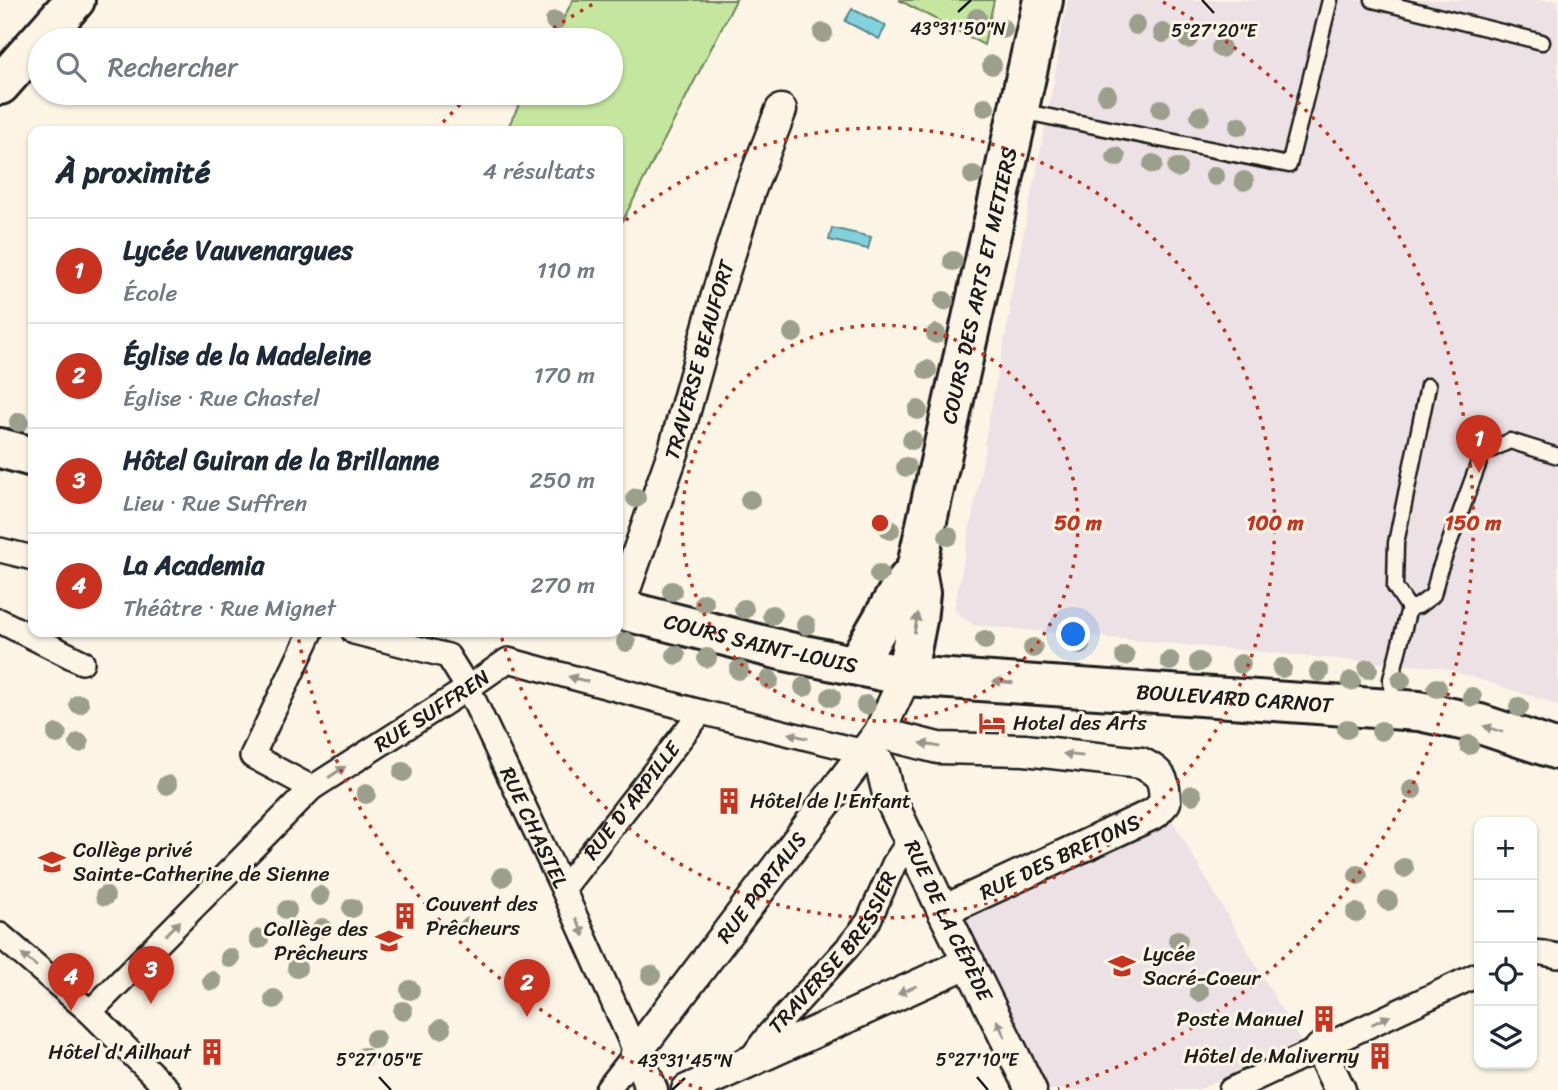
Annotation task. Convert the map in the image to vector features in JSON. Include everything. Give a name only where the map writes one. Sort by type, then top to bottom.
[{"type":"main road","points":[[50,28],[75,0]]},
{"type":"main road","name":"COURS DES ARTS ET METIERS","points":[[906,676],[919,607],[920,593],[916,570],[1043,0]]},
{"type":"main road","points":[[0,85],[28,53]]},
{"type":"main road","points":[[0,448],[28,456]]},
{"type":"main road","name":"COURS DES ARTS ET METIERS","points":[[856,665],[900,589],[916,570]]},
{"type":"main road","name":"COURS SAINT-LOUIS","points":[[623,610],[785,651],[906,676]]},
{"type":"main road","name":"BOULEVARD CARNOT","points":[[906,676],[1419,711],[1480,724],[1558,750]]},
{"type":"street","name":"TRAVERSE BEAUFORT","points":[[623,595],[674,450],[719,288],[750,190],[781,110]]},
{"type":"street","points":[[0,550],[28,557]]},
{"type":"street","points":[[0,621],[28,635]]},
{"type":"street","points":[[32,637],[82,662]]},
{"type":"street","points":[[309,637],[252,756],[312,788]]},
{"type":"street","name":"RUE CHASTEL","points":[[374,637],[448,656],[468,688],[563,888],[652,1090]]},
{"type":"street","name":"RUE SUFFREN","points":[[90,1012],[312,788],[508,660],[701,712],[872,742]]},
{"type":"street","name":"RUE PORTALIS","points":[[607,1090],[872,742],[906,676]]},
{"type":"street","name":"RUE D'ARPILLE","points":[[563,888],[701,712]]},
{"type":"street","name":"RUE DES BRETONS","points":[[872,742],[937,748],[1025,750],[1140,762],[1155,770],[1164,783],[1165,802],[1155,813],[943,911]]},
{"type":"street","name":"RUE DE LA CÉPÈDE","points":[[872,742],[888,794],[1031,1090]]},
{"type":"street","name":"TRAVERSE BRESSIER","points":[[749,1061],[768,1035],[868,922],[894,864],[911,840]]},
{"type":"street","points":[[0,935],[90,1012],[168,1090]]},
{"type":"street","points":[[1537,952],[1558,956]]},
{"type":"street","points":[[687,1090],[969,962]]},
{"type":"street","points":[[1231,1090],[1474,976]]},
{"type":"street","points":[[1320,1049],[1340,1090]]},
{"type":"lane","points":[[1018,111],[1289,165],[1330,0]]},
{"type":"lane","points":[[1373,0],[1542,42]]},
{"type":"lane","points":[[1392,709],[1391,679],[1409,608],[1395,587],[1396,543],[1428,386]]},
{"type":"lane","points":[[1409,608],[1418,606],[1433,595],[1439,571],[1482,454],[1510,441],[1558,456]]},
{"type":"shaded area","points":[[1068,0],[1558,0],[1558,706],[1440,667],[973,625],[954,610]]},
{"type":"shaded area","name":"Lycée Sacré-Coeur","points":[[1171,818],[1300,1041],[1198,1090],[1039,1090],[998,1003],[1002,996],[962,914]]},
{"type":"green space","points":[[573,0],[736,0],[623,220],[623,126],[508,126],[519,105],[623,105],[623,28],[558,28]]},
{"type":"green space","points":[[899,0],[994,0],[984,45]]},
{"type":"water","points":[[852,9],[886,26],[879,39],[845,21]]},
{"type":"water","points":[[832,228],[871,237],[868,249],[829,240]]},
{"type":"place","name":"Lycée Vauvenargues","points":[[1479,473]]},
{"type":"place","name":"Hotel des Arts","points":[[992,723]]},
{"type":"place","name":"Hôtel de l'Enfant","points":[[729,801]]},
{"type":"place","name":"Collège privé Sainte-Catherine de Sienne","points":[[52,862]]},
{"type":"place","name":"Couvent des Prêcheurs","points":[[405,916]]},
{"type":"place","name":"Collège des Prêcheurs","points":[[389,941]]},
{"type":"place","name":"Lycée Sacré-Coeur","points":[[1122,966]]},
{"type":"place","name":"Hôtel Guiran de la Brillanne","points":[[151,1004]]},
{"type":"place","name":"La Academia","points":[[71,1011]]},
{"type":"place","name":"Église de la Madeleine","points":[[527,1017]]},
{"type":"place","name":"Poste Manuel","points":[[1324,1019]]},
{"type":"place","name":"Hôtel d'Ailhaut","points":[[212,1052]]},
{"type":"place","name":"Hôtel de Maliverny","points":[[1380,1056]]}]
